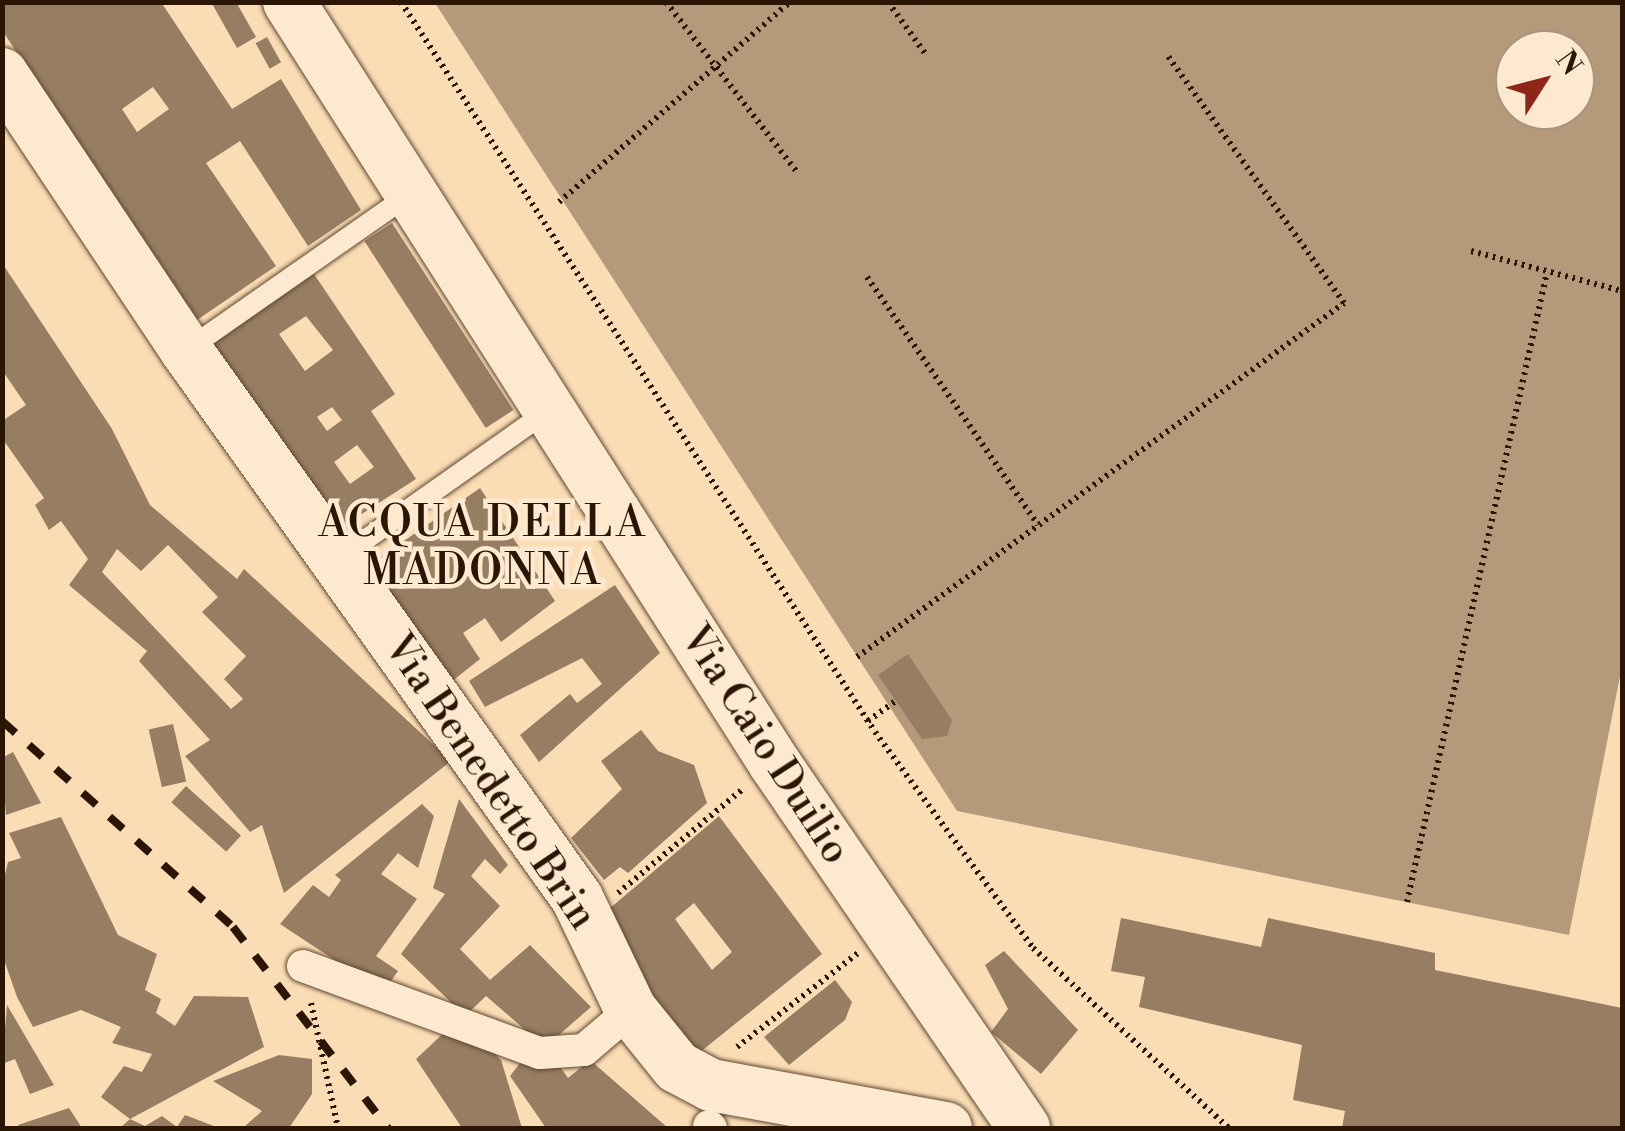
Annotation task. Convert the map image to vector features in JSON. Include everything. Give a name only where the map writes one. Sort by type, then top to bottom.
[{"type":"street","name":"Via Caio Duilio","points":[[288,2],[775,764],[886,932],[1024,1128]]},
{"type":"street","name":"Via Benedetto Brin","points":[[2,74],[186,350],[338,558],[587,918],[631,1010],[706,1111],[946,1128]]},
{"type":"street","points":[[303,966],[540,1053],[584,1050],[631,1010]]},
{"type":"lane","points":[[186,350],[411,194]]},
{"type":"lane","points":[[338,558],[551,409]]},
{"type":"path","points":[[401,2],[868,721],[1033,948],[1229,1128]]},
{"type":"path","points":[[666,2],[796,170]]},
{"type":"path","points":[[558,202],[790,2]]},
{"type":"path","points":[[888,2],[928,56]]},
{"type":"path","points":[[857,657],[1344,303],[1166,54]]},
{"type":"path","points":[[1471,251],[1622,291]]},
{"type":"path","points":[[1406,902],[1548,272]]},
{"type":"path","points":[[867,277],[1038,525]]},
{"type":"path","points":[[868,721],[896,700]]},
{"type":"path","points":[[587,918],[775,764]]},
{"type":"path","points":[[706,1111],[886,932]]},
{"type":"path","points":[[303,966],[338,1128]]},
{"type":"shaded area","points":[[435,3],[1622,3],[1622,666],[1569,935],[957,811]]},
{"type":"building","points":[[2,2],[161,2],[232,109],[281,79],[361,210],[308,246],[240,141],[206,163],[276,266],[194,322],[2,30]],"holes":[[[153,87],[169,109],[137,132],[122,109]]]},
{"type":"building","points":[[211,2],[236,2],[256,37],[237,48]]},
{"type":"building","points":[[267,37],[281,62],[270,69],[256,43]]},
{"type":"building","points":[[392,223],[513,410],[486,428],[364,241]]},
{"type":"building","points":[[2,263],[112,429],[150,505],[237,579],[244,569],[451,761],[284,893],[262,825],[250,832],[185,756],[210,740],[139,661],[147,651],[69,585],[88,559],[61,521],[49,530],[35,505],[44,498],[2,438],[2,421],[26,405],[2,370]],"holes":[[[168,545],[218,597],[202,612],[246,656],[224,679],[243,699],[231,709],[102,572],[117,549],[141,571]]]},
{"type":"building","points":[[314,274],[395,394],[371,411],[416,479],[340,528],[213,343]],"holes":[[[306,316],[333,350],[305,371],[279,334]],[[332,407],[342,420],[327,431],[317,417]],[[357,445],[374,467],[350,484],[334,462]]]},
{"type":"building","points":[[480,488],[555,601],[501,642],[485,618],[463,633],[480,659],[451,682],[371,564]]},
{"type":"building","points":[[615,585],[660,653],[539,762],[520,735],[570,694],[577,703],[602,684],[582,658],[485,707],[469,681]]},
{"type":"building","points":[[908,654],[952,720],[947,736],[922,739],[878,675]]},
{"type":"building","points":[[173,724],[186,781],[162,787],[149,730]]},
{"type":"building","points":[[641,730],[658,751],[694,765],[707,803],[628,873],[620,867],[604,880],[571,838],[622,789],[601,761]]},
{"type":"building","points":[[13,752],[41,803],[6,815],[2,758]]},
{"type":"building","points":[[186,786],[241,836],[226,852],[171,802]]},
{"type":"building","points":[[459,799],[508,865],[500,874],[485,859],[471,876],[500,906],[460,949],[490,980],[530,945],[591,1007],[545,1047],[486,996],[465,1016],[401,954],[445,894],[433,888]]},
{"type":"building","points":[[422,804],[434,816],[418,868],[398,853],[381,874],[417,899],[376,956],[398,971],[383,992],[280,924],[313,885],[329,897],[341,880],[335,875]]},
{"type":"building","points":[[719,816],[822,954],[694,1057],[596,920]],"holes":[[[694,903],[732,952],[712,970],[675,919]]]},
{"type":"building","points":[[61,817],[118,935],[157,954],[145,990],[161,999],[156,1013],[175,1026],[194,996],[248,997],[264,1047],[130,1119],[101,1097],[124,1066],[142,1072],[152,1054],[112,1043],[121,1027],[81,1010],[33,1027],[17,997],[2,954],[2,887],[8,862],[21,858],[9,833]]},
{"type":"building","points":[[1121,918],[1261,947],[1268,918],[1435,953],[1435,970],[1622,1008],[1622,1128],[1342,1128],[1345,1111],[1293,1100],[1302,1045],[1139,1007],[1145,977],[1111,971]]},
{"type":"building","points":[[1004,951],[1078,1030],[1041,1074],[991,1032],[1008,1009],[985,965]]},
{"type":"building","points":[[835,980],[852,1002],[845,1020],[789,1065],[764,1037]]},
{"type":"building","points":[[7,1005],[54,1085],[30,1094],[15,1059],[2,1064]]},
{"type":"building","points":[[448,1029],[478,1035],[501,1060],[522,1128],[462,1128],[416,1059]]},
{"type":"building","points":[[527,1054],[551,1054],[568,1078],[590,1060],[668,1128],[546,1128],[510,1076]]},
{"type":"building","points":[[279,1055],[312,1059],[312,1094],[289,1128],[243,1128],[262,1111],[213,1081]]},
{"type":"building","points":[[69,1108],[82,1128],[18,1125]]},
{"type":"building","points":[[185,1115],[219,1128],[120,1128],[130,1119],[145,1126],[162,1116],[177,1127]]},
{"type":"railway","points":[[2,721],[233,927],[388,1128]]},
{"type":"district","name":"ACQUA DELLA MADONNA","points":[[483,548]]}]
